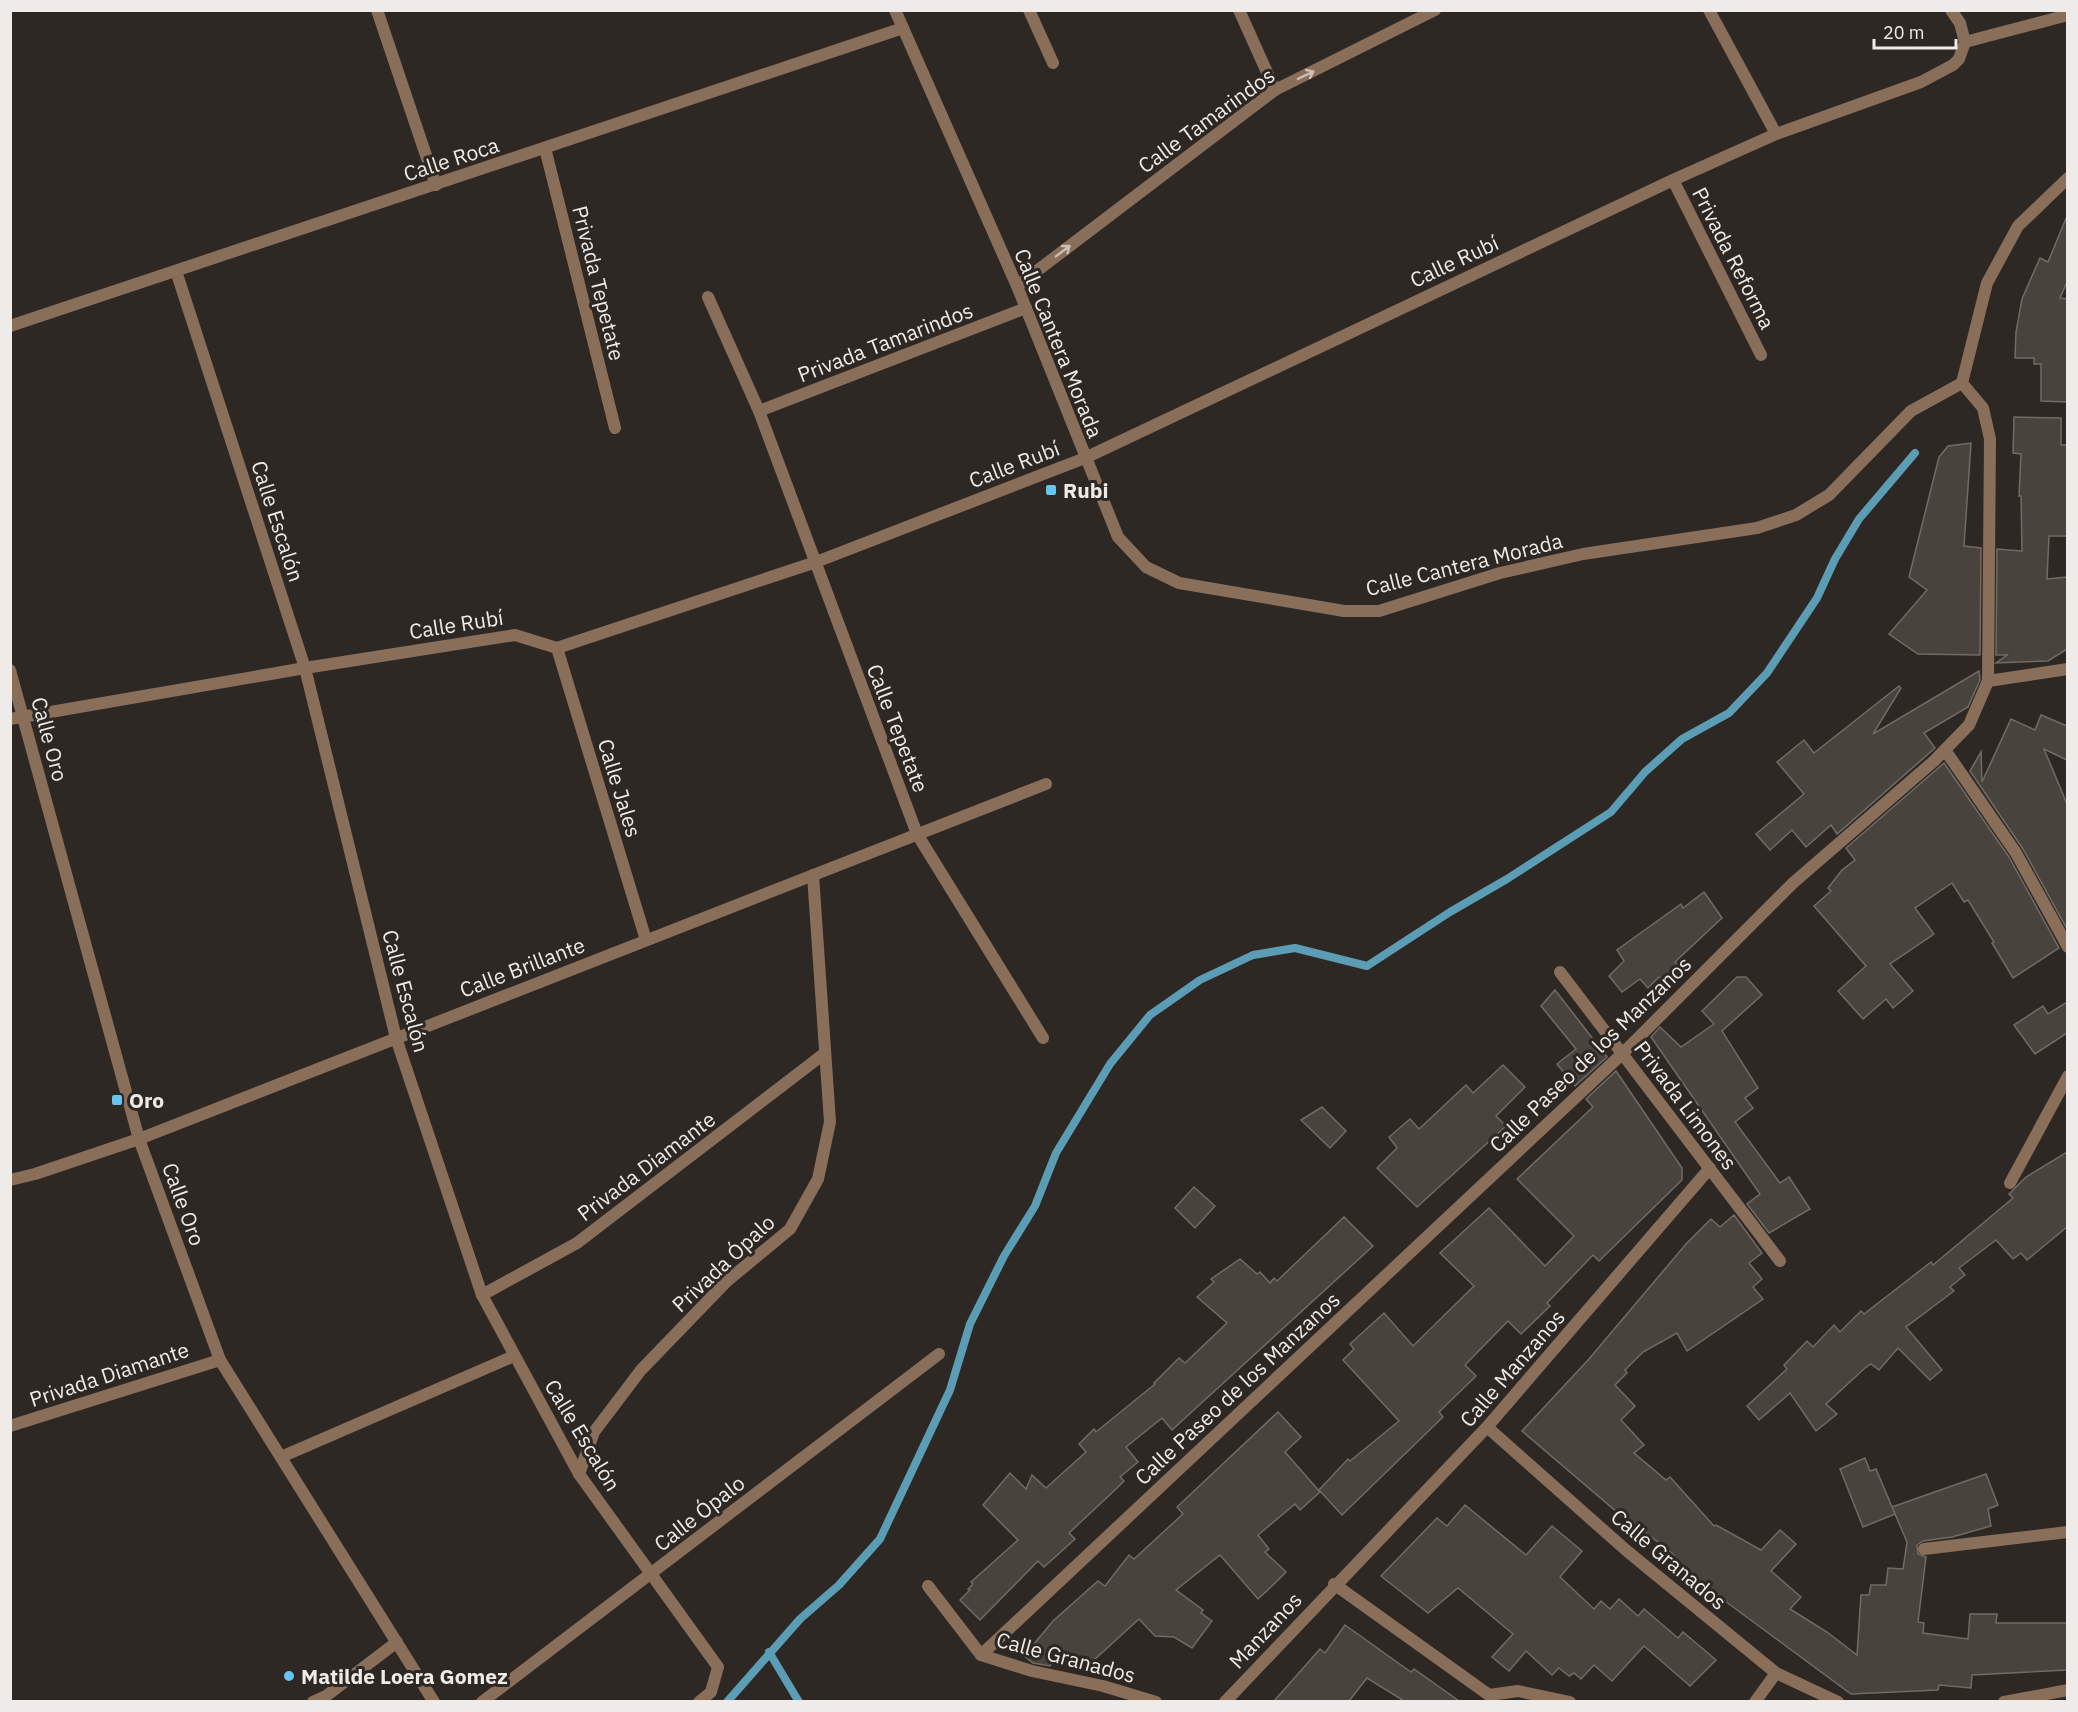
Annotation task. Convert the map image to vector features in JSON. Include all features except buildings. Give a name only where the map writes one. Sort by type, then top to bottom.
[{"type":"street","points":[[377,10],[436,185]]},
{"type":"street","name":"Calle Cantera Morada","points":[[895,10],[1017,286],[1084,458],[1118,537],[1146,567],[1179,583],[1344,611],[1379,611],[1510,571],[1583,554],[1757,528],[1796,515],[1829,495],[1911,411],[1962,383]]},
{"type":"street","points":[[1029,10],[1053,63]]},
{"type":"street","points":[[1239,10],[1275,90]]},
{"type":"street","name":"Calle Tamarindos","points":[[1017,286],[1275,90],[1435,10]]},
{"type":"street","points":[[1708,10],[1776,134]]},
{"type":"street","points":[[1951,10],[1960,23],[1965,42],[2067,15]]},
{"type":"street","name":"Calle Roca","points":[[10,326],[903,28]]},
{"type":"street","name":"Calle Rubí","points":[[10,719],[305,668],[515,635],[557,648],[816,562],[1084,458],[1672,180],[1776,134],[1921,82],[1953,65],[1959,59],[1965,42]]},
{"type":"street","name":"Privada Tepetate","points":[[545,148],[615,428]]},
{"type":"street","points":[[1962,383],[1987,283],[2018,226],[2067,178]]},
{"type":"street","name":"Privada Reforma","points":[[1672,180],[1761,355]]},
{"type":"street","name":"Calle Escalón","points":[[176,271],[305,668],[396,1038],[482,1295],[579,1474],[718,1667],[711,1692],[699,1701]]},
{"type":"street","points":[[708,297],[759,411]]},
{"type":"street","name":"Privada Tamarindos","points":[[759,411],[1026,308]]},
{"type":"street","name":"Calle Paseo de los Manzanos","points":[[981,1655],[1623,1053],[1793,883],[1945,750],[1969,725],[1988,681],[1990,439],[1983,408],[1962,383]]},
{"type":"street","name":"Calle Tepetate","points":[[759,411],[917,834],[1043,1038]]},
{"type":"street","name":"Calle Jales","points":[[557,648],[646,940]]},
{"type":"street","points":[[1988,681],[2067,669]]},
{"type":"street","name":"Calle Oro","points":[[10,670],[140,1139],[220,1360],[434,1701]]},
{"type":"street","points":[[1945,750],[2016,853],[2067,947]]},
{"type":"street","name":"Calle Brillante","points":[[10,1180],[140,1139],[1046,784]]},
{"type":"street","name":"Privada Ópalo","points":[[579,1474],[594,1432],[641,1370],[726,1282],[790,1229],[818,1179],[830,1122],[813,875]]},
{"type":"street","name":"Privada Limones","points":[[1560,972],[1780,1262]]},
{"type":"street","name":"Privada Diamante","points":[[482,1295],[577,1243],[825,1053]]},
{"type":"street","points":[[2010,1184],[2067,1076]]},
{"type":"street","name":"Calle Manzanos","points":[[1334,1584],[1487,1427],[1710,1168]]},
{"type":"street","name":"Calle Ópalo","points":[[482,1701],[939,1354]]},
{"type":"street","points":[[281,1457],[514,1356]]},
{"type":"street","name":"Privada Diamante","points":[[10,1426],[220,1360]]},
{"type":"street","name":"Calle Granados","points":[[1487,1427],[1627,1551],[1776,1673],[1838,1701]]},
{"type":"street","points":[[1924,1550],[2067,1532]]},
{"type":"street","points":[[1334,1584],[1489,1698],[1518,1691],[1570,1701]]},
{"type":"street","name":"Manzanos","points":[[1225,1701],[1334,1584]]},
{"type":"street","name":"Calle Granados","points":[[928,1586],[981,1655],[1032,1671],[1103,1686],[1156,1701]]},
{"type":"street","points":[[313,1701],[326,1696],[397,1642]]},
{"type":"street","points":[[1755,1701],[1776,1673]]},
{"type":"street","points":[[2004,1701],[2067,1690]]},
{"type":"waterway","points":[[727,1702],[800,1619],[839,1585],[880,1539],[950,1390],[970,1324],[1004,1256],[1035,1206],[1056,1153],[1110,1064],[1150,1015],[1200,980],[1253,955],[1295,948],[1367,966],[1611,812],[1645,772],[1682,739],[1729,713],[1767,673],[1817,598],[1835,559],[1859,519],[1915,453]]},
{"type":"waterway","points":[[769,1652],[799,1702]]},
{"type":"place","name":"Rubi","points":[[1051,490]]},
{"type":"place","name":"Oro","points":[[117,1100]]},
{"type":"place","name":"Matilde Loera Gomez","points":[[289,1676]]}]
